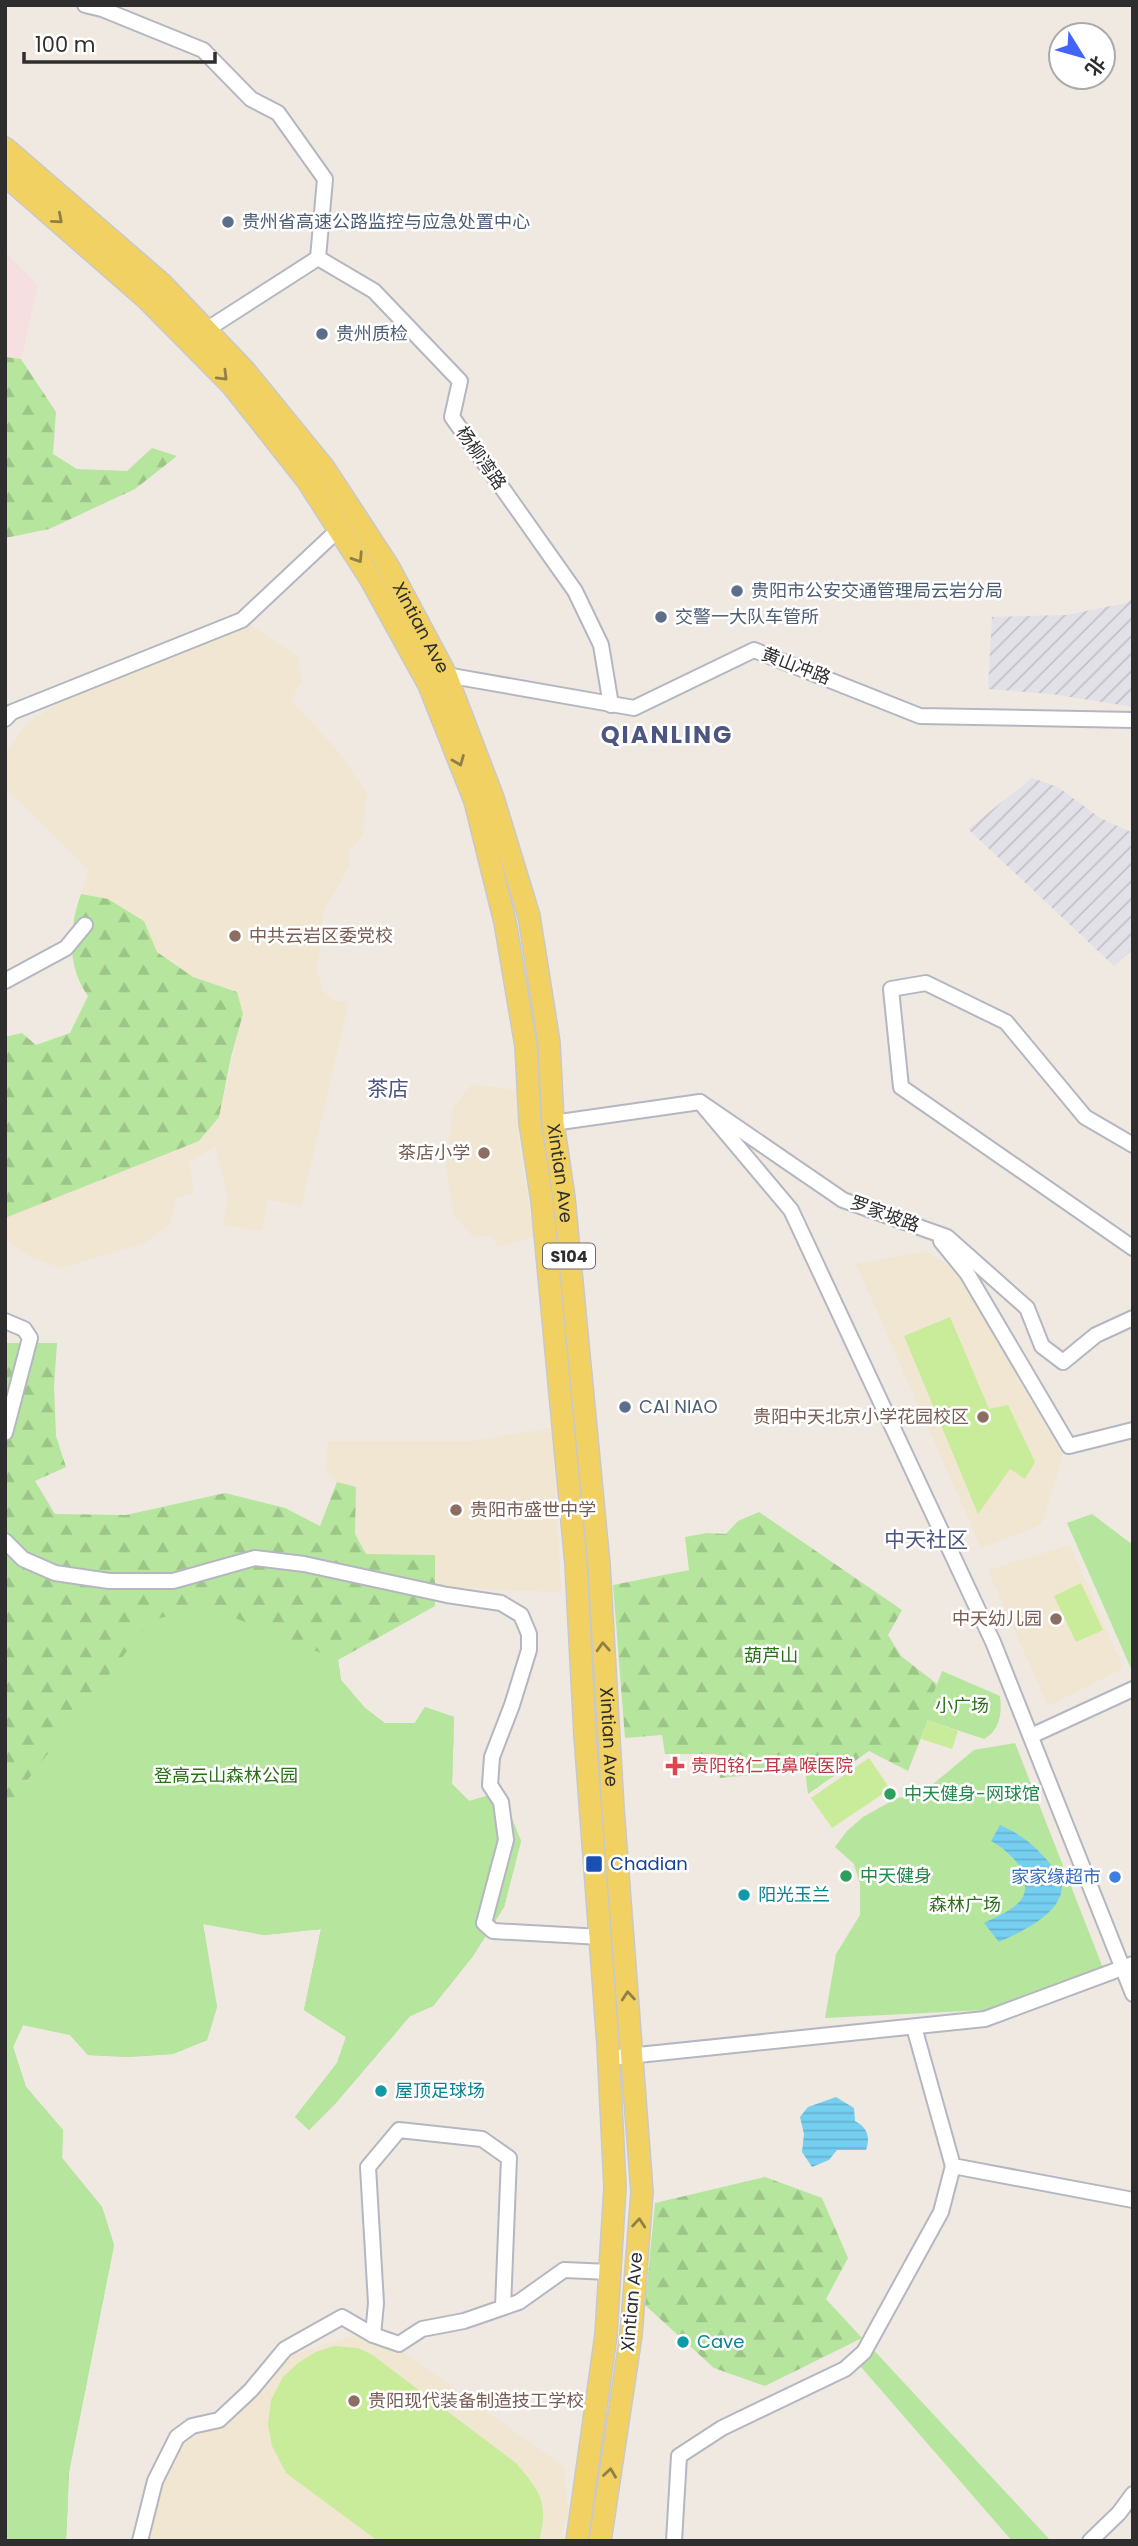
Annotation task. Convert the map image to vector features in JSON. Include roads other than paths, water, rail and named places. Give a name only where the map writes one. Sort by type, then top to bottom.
[{"type":"main road","name":"Xintian Ave","points":[[5,148],[162,284],[245,371],[324,468],[388,566],[493,798],[528,916],[550,1043],[553,1123],[564,1198],[599,1565],[612,1810],[642,2192],[631,2335],[600,2541]]},
{"type":"main road","name":"Xintian Ave","points":[[5,175],[147,299],[232,385],[307,480],[438,680],[475,801],[505,922],[526,1046],[530,1123],[542,1200],[576,1564],[615,2187],[606,2334],[577,2541]]},
{"type":"street","points":[[85,5],[102,9],[203,50],[251,99],[278,113],[325,179],[318,257],[206,330]]},
{"type":"street","name":"杨柳湾路","points":[[318,257],[374,291],[460,381],[452,417],[575,591],[601,645],[611,705]]},
{"type":"street","points":[[5,719],[12,712],[242,620],[339,529]]},
{"type":"street","name":"黄山冲路","points":[[438,680],[634,708],[754,650],[920,716],[1133,720]]},
{"type":"street","points":[[5,981],[66,948],[85,925]]},
{"type":"street","points":[[1133,1145],[1085,1117],[1006,1021],[926,983],[891,989],[901,1087],[1133,1248]]},
{"type":"street","points":[[553,1123],[700,1102],[790,1210],[988,1630],[1128,1966],[1133,1994]]},
{"type":"street","name":"罗家坡路","points":[[700,1102],[844,1200],[947,1237],[1027,1307],[1042,1346],[1063,1362],[1096,1335],[1133,1318]]},
{"type":"street","points":[[934,1232],[967,1273],[1069,1446],[1133,1430]]},
{"type":"street","points":[[5,1321],[24,1329],[30,1338],[5,1433]]},
{"type":"street","points":[[5,1541],[23,1559],[55,1573],[109,1581],[173,1581],[254,1558],[304,1564],[447,1595],[501,1603],[521,1615],[529,1634],[529,1650],[492,1757],[490,1785],[501,1802],[506,1840],[484,1923],[493,1931],[601,1937]]},
{"type":"street","points":[[1031,1736],[1133,1689]]},
{"type":"street","points":[[609,2058],[985,2019],[1128,1966]]},
{"type":"street","points":[[674,2541],[680,2456],[722,2428],[845,2370],[864,2352],[941,2212],[953,2166],[914,2026]]},
{"type":"street","points":[[373,2335],[376,2303],[368,2166],[399,2130],[482,2139],[509,2158],[503,2307]]},
{"type":"street","points":[[953,2166],[1133,2200]]},
{"type":"street","points":[[140,2541],[155,2481],[177,2437],[192,2426],[219,2420],[251,2390],[285,2349],[342,2317],[373,2335],[399,2344],[422,2329],[464,2321],[519,2302],[564,2270],[610,2272]]},
{"type":"street","points":[[1090,2541],[1119,2513],[1133,2494]]},
{"type":"water","points":[[1000,1825],[1020,1835],[1042,1854],[1059,1875],[1062,1889],[1059,1900],[1042,1918],[999,1942],[984,1923],[1018,1904],[1025,1886],[1017,1863],[1005,1850],[991,1841]]},
{"type":"water","points":[[836,2097],[854,2108],[855,2121],[867,2133],[866,2150],[837,2150],[829,2160],[812,2167],[802,2152],[804,2134],[800,2117],[808,2107]]},
{"type":"place","name":"贵州省高速公路监控与应急处置中心","points":[[228,222]]},
{"type":"place","name":"贵州质检","points":[[322,334]]},
{"type":"place","name":"贵阳市公安交通管理局云岩分局","points":[[737,591]]},
{"type":"place","name":"交警一大队车管所","points":[[661,617]]},
{"type":"place","name":"中共云岩区委党校","points":[[235,936]]},
{"type":"place","name":"茶店小学","points":[[484,1153]]},
{"type":"place","name":"CAI NIAO","points":[[625,1407]]},
{"type":"place","name":"贵阳中天北京小学花园校区","points":[[983,1417]]},
{"type":"place","name":"贵阳市盛世中学","points":[[456,1510]]},
{"type":"place","name":"中天幼儿园","points":[[1056,1619]]},
{"type":"place","name":"贵阳铭仁耳鼻喉医院","points":[[675,1766]]},
{"type":"place","name":"中天健身-网球馆","points":[[890,1794]]},
{"type":"place","name":"Chadian","points":[[594,1864]]},
{"type":"place","name":"中天健身","points":[[846,1876]]},
{"type":"place","name":"家家缘超市","points":[[1115,1877]]},
{"type":"place","name":"阳光玉兰","points":[[744,1895]]},
{"type":"place","name":"屋顶足球场","points":[[381,2091]]},
{"type":"place","name":"Cave","points":[[683,2342]]},
{"type":"place","name":"贵阳现代装备制造技工学校","points":[[354,2401]]},
{"type":"district","name":"QIANLING","points":[[667,735]]},
{"type":"district","name":"茶店","points":[[388,1089]]},
{"type":"district","name":"中天社区","points":[[926,1540]]},
{"type":"park label","name":"葫芦山","points":[[771,1656]]},
{"type":"park label","name":"小广场","points":[[962,1706]]},
{"type":"park label","name":"登高云山森林公园","points":[[226,1776]]},
{"type":"park label","name":"森林广场","points":[[965,1905]]}]
